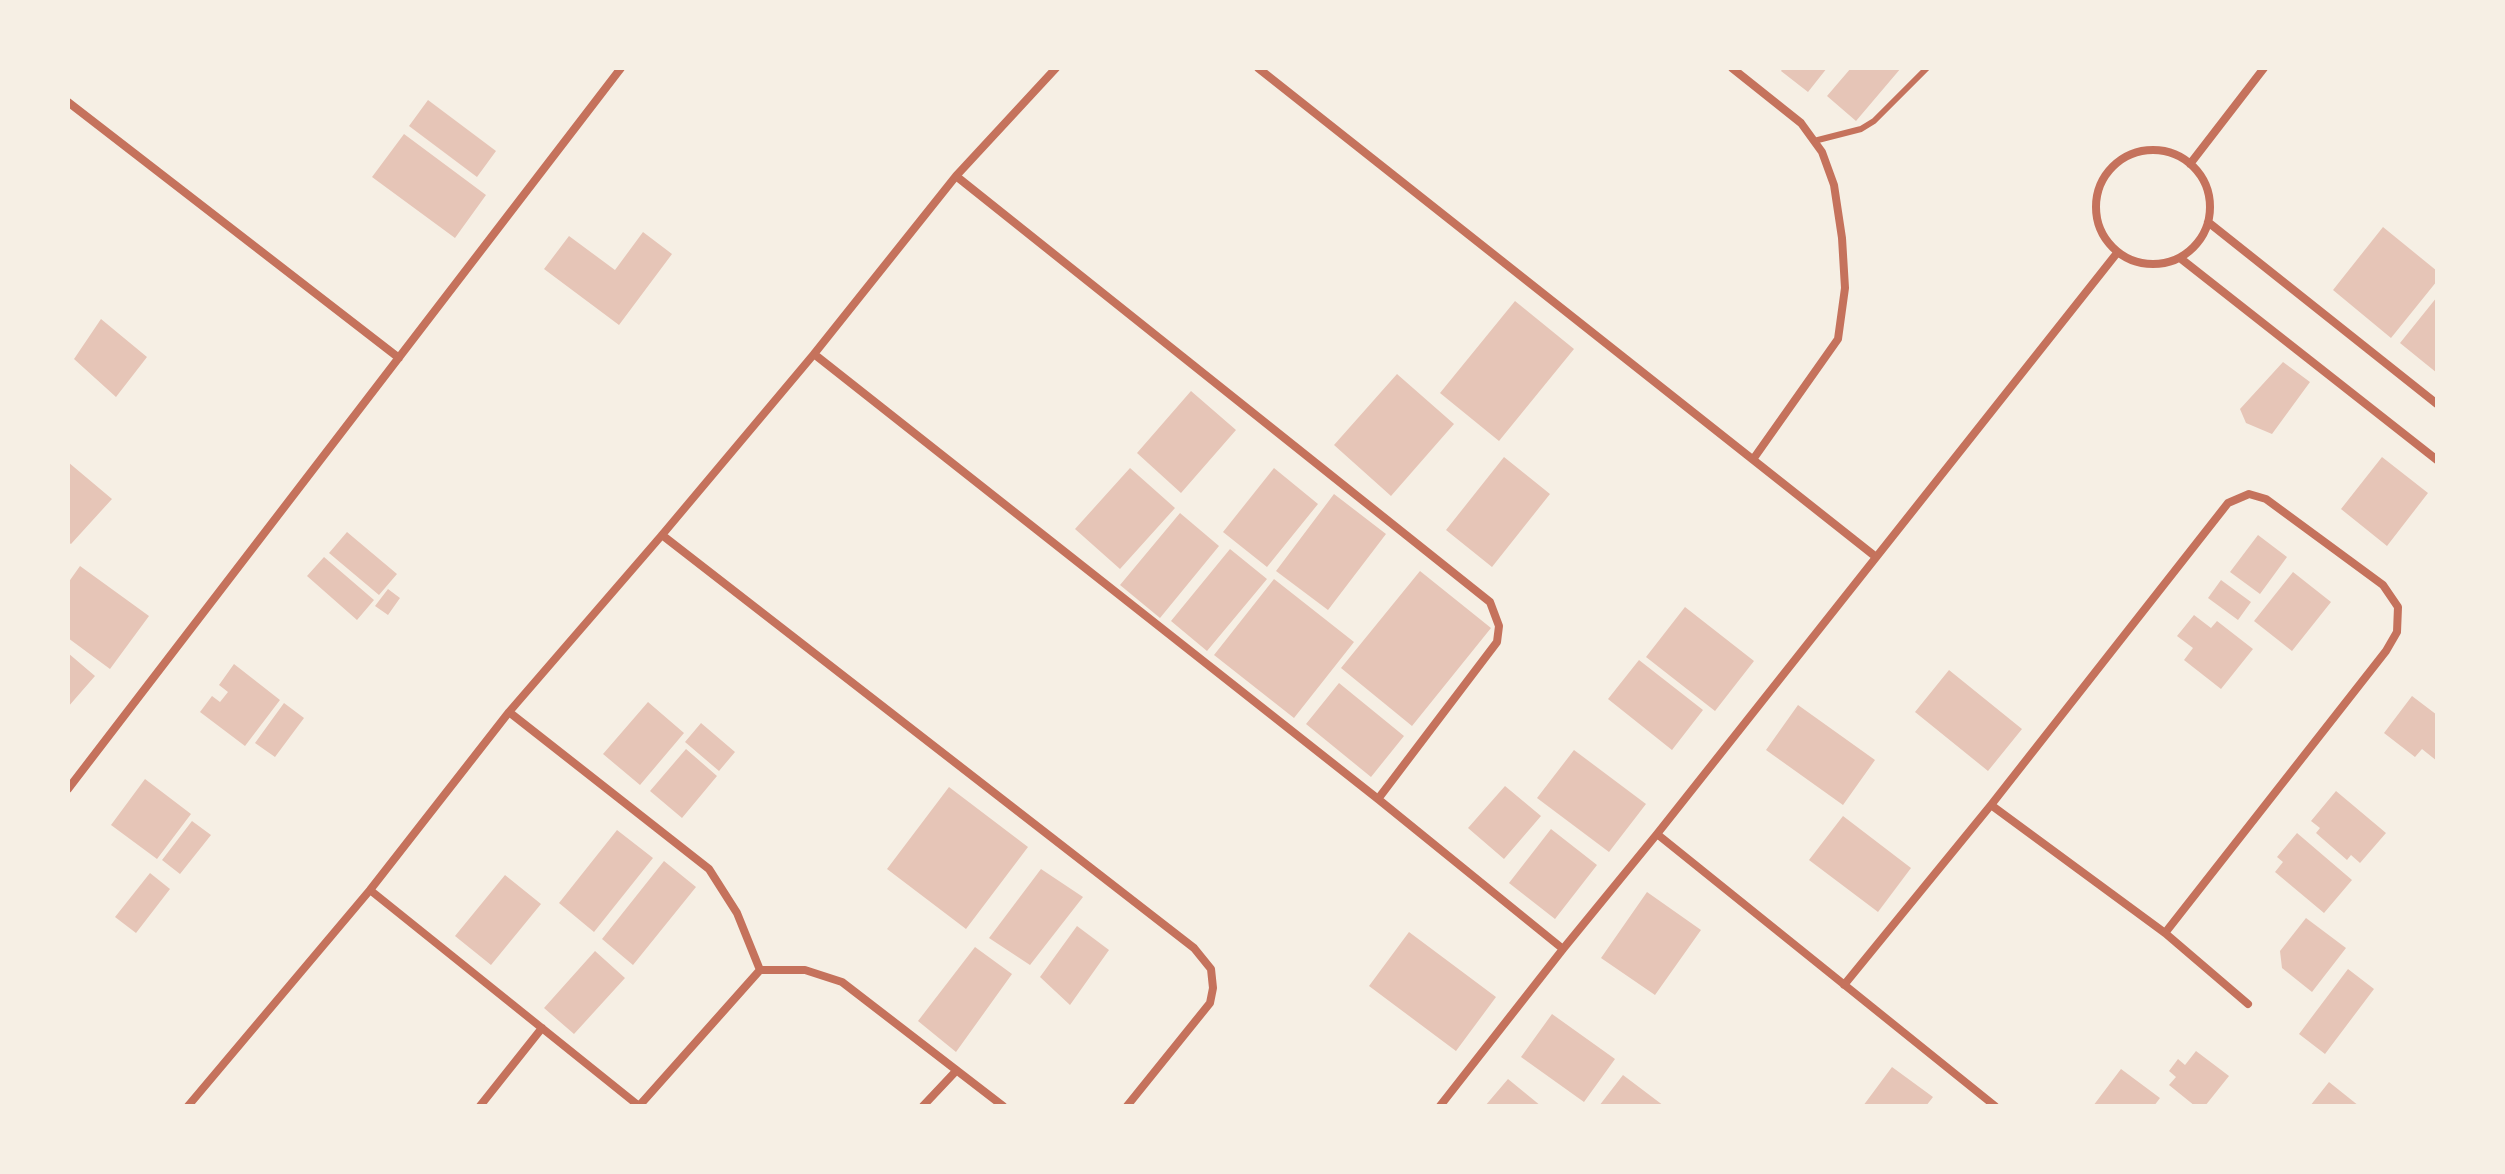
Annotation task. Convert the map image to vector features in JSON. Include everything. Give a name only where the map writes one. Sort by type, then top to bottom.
[{"type":"street","points":[[68,789],[621,68]]},
{"type":"street","points":[[188,1106],[370,890],[509,712],[814,354],[956,176],[1056,68]]},
{"type":"street","points":[[1258,68],[1876,557]]},
{"type":"street","points":[[1733,68],[1801,123],[1822,152],[1834,185],[1845,288],[1838,339],[1754,458]]},
{"type":"street","points":[[2190,164],[2264,68]]},
{"type":"street","points":[[68,102],[399,358]]},
{"type":"street","points":[[2157,150],[2174,154],[2190,164],[2207,188],[2210,203],[2208,222],[2194,247],[2180,258],[2148,265],[2132,261],[2117,253],[2105,240],[2097,223],[2095,205],[2099,187],[2108,171],[2122,159],[2139,152],[2157,150]]},
{"type":"street","points":[[956,176],[1490,602],[1499,626],[1497,642],[1378,799]]},
{"type":"street","points":[[2208,222],[2437,404]]},
{"type":"street","points":[[1440,1106],[2117,253]]},
{"type":"street","points":[[2180,258],[2437,460]]},
{"type":"street","points":[[814,354],[1563,949]]},
{"type":"street","points":[[1844,985],[1991,805],[2228,503],[2249,494],[2266,499],[2383,585],[2398,607],[2397,632],[2386,651],[2165,933]]},
{"type":"street","points":[[662,535],[1194,948],[1211,969],[1213,988],[1210,1003],[1127,1106]]},
{"type":"street","points":[[509,712],[709,869],[737,913],[760,970]]},
{"type":"street","points":[[1991,805],[2165,933],[2248,1004]]},
{"type":"street","points":[[1657,834],[1995,1106]]},
{"type":"street","points":[[370,890],[639,1106],[760,970],[805,970],[842,982],[1003,1106]]},
{"type":"street","points":[[480,1106],[542,1028]]},
{"type":"street","points":[[923,1106],[956,1071]]},
{"type":"lane","points":[[1814,141],[1861,129],[1874,121],[1927,68]]},
{"type":"building","points":[[1783,68],[1827,68],[1808,92],[1781,71]]},
{"type":"building","points":[[1851,68],[1901,68],[1856,121],[1827,96]]},
{"type":"building","points":[[428,100],[496,151],[477,177],[409,126]]},
{"type":"building","points":[[404,134],[486,195],[455,238],[372,177]]},
{"type":"building","points":[[2383,227],[2437,271],[2437,281],[2391,338],[2333,290]]},
{"type":"building","points":[[643,232],[672,254],[619,325],[544,269],[569,236],[615,270]]},
{"type":"building","points":[[2437,297],[2437,373],[2400,343]]},
{"type":"building","points":[[1515,301],[1574,349],[1499,441],[1440,393]]},
{"type":"building","points":[[101,319],[147,357],[116,397],[74,359]]},
{"type":"building","points":[[2283,362],[2310,382],[2272,434],[2246,423],[2240,409]]},
{"type":"building","points":[[1397,374],[1454,424],[1391,496],[1334,445]]},
{"type":"building","points":[[1191,391],[1236,430],[1181,493],[1137,453]]},
{"type":"building","points":[[1504,457],[1550,494],[1492,567],[1446,530]]},
{"type":"building","points":[[2382,457],[2428,493],[2387,546],[2341,509]]},
{"type":"building","points":[[68,462],[112,499],[71,544],[68,542]]},
{"type":"building","points":[[1130,468],[1175,508],[1120,569],[1075,529]]},
{"type":"building","points":[[1274,468],[1318,504],[1267,567],[1223,532]]},
{"type":"building","points":[[1334,494],[1386,534],[1328,610],[1276,571]]},
{"type":"building","points":[[1180,513],[1219,546],[1160,618],[1120,585]]},
{"type":"building","points":[[347,532],[397,574],[379,595],[329,553]]},
{"type":"building","points":[[2258,535],[2287,557],[2260,594],[2230,572]]},
{"type":"building","points":[[1230,549],[1267,579],[1207,651],[1171,621]]},
{"type":"building","points":[[324,557],[374,600],[357,620],[307,576]]},
{"type":"building","points":[[80,566],[149,616],[110,669],[68,638],[68,583]]},
{"type":"building","points":[[1420,571],[1491,628],[1412,726],[1341,668]]},
{"type":"building","points":[[2293,572],[2331,602],[2292,651],[2254,621]]},
{"type":"building","points":[[1274,579],[1354,642],[1294,718],[1214,655]]},
{"type":"building","points":[[2221,580],[2251,602],[2238,620],[2208,598]]},
{"type":"building","points":[[388,589],[400,598],[388,615],[375,606]]},
{"type":"building","points":[[1685,607],[1754,661],[1715,711],[1646,657]]},
{"type":"building","points":[[2194,615],[2211,628],[2217,621],[2253,649],[2221,689],[2184,660],[2193,648],[2177,636]]},
{"type":"building","points":[[68,653],[95,676],[68,707]]},
{"type":"building","points":[[1639,660],[1703,710],[1672,750],[1608,699]]},
{"type":"building","points":[[234,664],[280,700],[245,746],[200,712],[212,696],[220,702],[228,692],[219,685]]},
{"type":"building","points":[[1949,670],[2022,729],[1988,771],[1915,712]]},
{"type":"building","points":[[1339,683],[1404,736],[1371,777],[1306,724]]},
{"type":"building","points":[[2412,696],[2437,715],[2437,761],[2422,749],[2415,757],[2384,733]]},
{"type":"building","points":[[648,702],[684,733],[640,785],[603,754]]},
{"type":"building","points":[[284,703],[304,718],[275,757],[255,743]]},
{"type":"building","points":[[1798,705],[1875,760],[1843,805],[1766,750]]},
{"type":"building","points":[[701,723],[735,752],[719,771],[685,742]]},
{"type":"building","points":[[686,749],[717,776],[682,818],[650,791]]},
{"type":"building","points":[[1574,750],[1646,804],[1609,852],[1537,798]]},
{"type":"building","points":[[145,779],[191,814],[157,859],[111,825]]},
{"type":"building","points":[[1505,786],[1541,816],[1504,859],[1468,828]]},
{"type":"building","points":[[949,787],[1028,847],[966,929],[887,869]]},
{"type":"building","points":[[2336,791],[2386,833],[2360,863],[2351,855],[2347,860],[2316,833],[2320,828],[2311,821]]},
{"type":"building","points":[[1843,816],[1911,868],[1878,912],[1809,860]]},
{"type":"building","points":[[192,821],[211,835],[180,874],[162,860]]},
{"type":"building","points":[[1551,829],[1597,865],[1555,919],[1509,883]]},
{"type":"building","points":[[617,830],[653,858],[594,932],[559,903]]},
{"type":"building","points":[[2297,833],[2352,880],[2324,913],[2275,872],[2283,862],[2277,857]]},
{"type":"building","points":[[664,861],[696,887],[633,965],[602,939]]},
{"type":"building","points":[[1041,869],[1083,897],[1030,965],[989,938]]},
{"type":"building","points":[[150,873],[170,889],[136,933],[115,917]]},
{"type":"building","points":[[505,875],[541,904],[491,965],[455,936]]},
{"type":"building","points":[[1647,892],[1701,930],[1655,995],[1601,958]]},
{"type":"building","points":[[2306,918],[2346,948],[2312,992],[2282,968],[2280,951]]},
{"type":"building","points":[[1077,926],[1109,950],[1070,1005],[1040,977]]},
{"type":"building","points":[[1409,932],[1496,997],[1456,1051],[1369,986]]},
{"type":"building","points":[[975,947],[1012,974],[956,1052],[918,1021]]},
{"type":"building","points":[[595,951],[625,978],[574,1034],[544,1008]]},
{"type":"building","points":[[2348,969],[2374,989],[2325,1054],[2299,1034]]},
{"type":"building","points":[[1552,1014],[1615,1059],[1584,1102],[1521,1057]]},
{"type":"building","points":[[2196,1051],[2229,1076],[2205,1106],[2195,1106],[2169,1085],[2176,1077],[2169,1071],[2178,1059],[2185,1065]]},
{"type":"building","points":[[1892,1067],[1933,1097],[1926,1106],[1863,1106]]},
{"type":"building","points":[[2121,1069],[2160,1098],[2154,1106],[2093,1106]]},
{"type":"building","points":[[1623,1075],[1664,1106],[1599,1106]]},
{"type":"building","points":[[1508,1079],[1541,1106],[1485,1106]]},
{"type":"building","points":[[2329,1082],[2359,1106],[2310,1106]]}]
